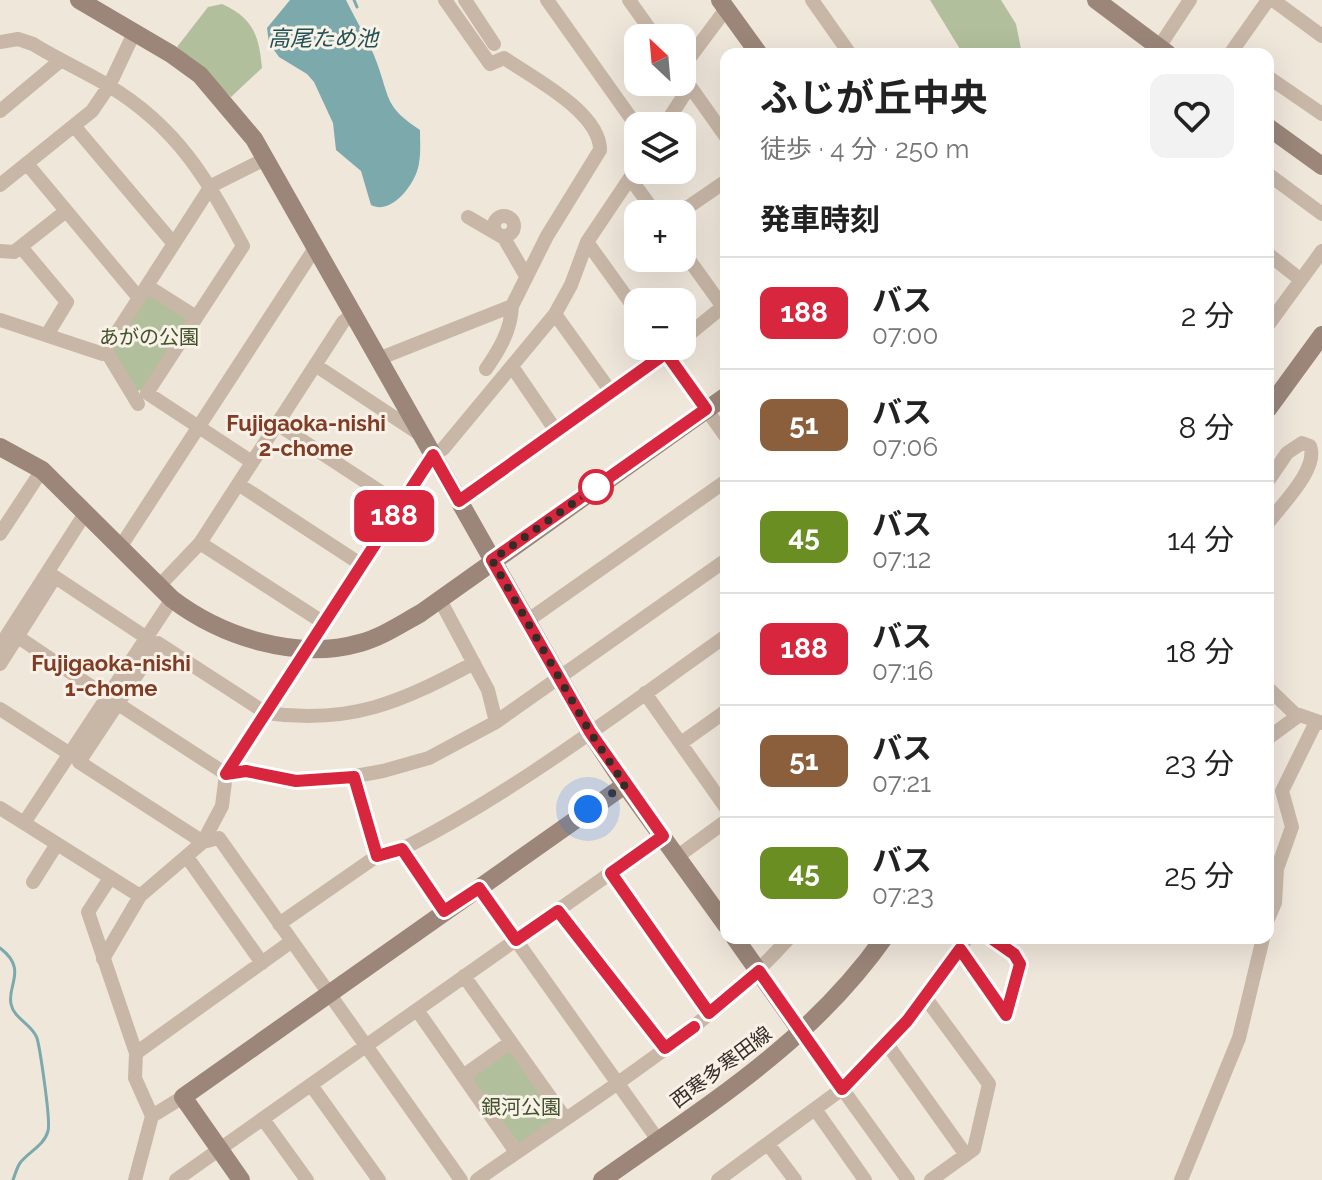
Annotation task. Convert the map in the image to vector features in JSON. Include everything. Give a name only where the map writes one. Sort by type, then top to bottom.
[{"type":"street","points":[[79,0],[135,31],[200,75],[241,123],[265,159],[590,732],[720,916]]},
{"type":"street","points":[[445,0],[490,64],[504,58],[580,111],[598,135],[598,156],[547,236],[512,306],[511,319],[501,346],[486,369]]},
{"type":"street","points":[[465,0],[494,44]]},
{"type":"street","points":[[547,0],[627,112]]},
{"type":"street","points":[[629,0],[646,24]]},
{"type":"street","points":[[812,0],[846,48]]},
{"type":"street","points":[[1096,0],[1160,48]]},
{"type":"street","points":[[1166,48],[1190,0]]},
{"type":"street","points":[[1234,48],[1270,0],[1322,36]]},
{"type":"street","points":[[696,46],[723,3],[755,48]]},
{"type":"street","points":[[0,185],[92,111],[109,86],[135,31]]},
{"type":"street","points":[[0,42],[18,39],[33,44],[109,86],[159,123],[184,149],[211,186],[243,246],[147,393],[252,462]]},
{"type":"street","points":[[0,111],[60,61]]},
{"type":"street","points":[[1274,81],[1322,114]]},
{"type":"street","points":[[696,94],[720,128]]},
{"type":"street","points":[[75,127],[174,244]]},
{"type":"street","points":[[1274,131],[1322,166]]},
{"type":"street","points":[[0,320],[103,354],[211,186],[265,159]]},
{"type":"street","points":[[28,165],[66,211],[143,292],[196,317]]},
{"type":"street","points":[[1274,178],[1322,214]]},
{"type":"street","points":[[103,959],[140,896],[203,842],[222,806],[226,774],[433,455],[443,449],[555,314],[568,293],[587,242],[626,184]]},
{"type":"street","points":[[696,202],[720,185]]},
{"type":"street","points":[[0,251],[14,252],[66,211]]},
{"type":"street","points":[[468,217],[507,241],[526,276]]},
{"type":"street","points":[[587,242],[624,294]]},
{"type":"street","points":[[21,247],[67,302],[47,335]]},
{"type":"street","points":[[121,546],[315,248]]},
{"type":"street","points":[[1274,317],[1322,251]]},
{"type":"street","points":[[1274,259],[1301,280]]},
{"type":"street","points":[[696,268],[720,300]]},
{"type":"street","points":[[378,359],[512,306]]},
{"type":"street","points":[[696,328],[720,308]]},
{"type":"street","points":[[353,314],[343,322],[167,591],[147,638],[79,762],[203,842],[219,838],[461,1180]]},
{"type":"street","points":[[555,314],[611,392]]},
{"type":"street","points":[[1274,401],[1322,335]]},
{"type":"street","points":[[106,351],[138,404]]},
{"type":"street","points":[[459,501],[652,360]]},
{"type":"street","points":[[675,360],[720,429]]},
{"type":"street","points":[[315,365],[421,435]]},
{"type":"street","points":[[513,368],[556,431]]},
{"type":"street","points":[[0,447],[42,470],[196,616],[235,635],[308,649],[358,644],[386,633],[421,613],[720,400]]},
{"type":"street","points":[[277,424],[401,505]]},
{"type":"street","points":[[1274,472],[1289,450],[1302,443],[1310,446],[1312,458],[1301,481],[1274,515]]},
{"type":"street","points":[[0,534],[42,470]]},
{"type":"street","points":[[238,484],[362,565]]},
{"type":"street","points":[[527,621],[720,485]]},
{"type":"street","points":[[0,646],[86,512]]},
{"type":"street","points":[[200,543],[324,623]]},
{"type":"street","points":[[18,637],[226,774],[246,771],[296,781],[354,777],[429,758],[496,722],[720,564]]},
{"type":"street","points":[[0,664],[55,577],[147,638]]},
{"type":"street","points":[[439,598],[488,690],[496,722]]},
{"type":"street","points":[[279,924],[377,856],[402,849],[460,819],[720,640]]},
{"type":"street","points":[[24,823],[70,754],[158,643],[266,713],[325,716],[361,712],[407,697],[474,663]]},
{"type":"street","points":[[645,693],[720,799]]},
{"type":"street","points":[[1274,694],[1298,716],[1319,723],[1282,791],[1292,827],[1277,869],[1274,905]]},
{"type":"street","points":[[0,709],[70,754]]},
{"type":"street","points":[[681,743],[720,715]]},
{"type":"street","points":[[1274,734],[1298,716]]},
{"type":"street","points":[[354,777],[377,856]]},
{"type":"street","points":[[152,1116],[625,785]]},
{"type":"street","points":[[0,808],[140,896]]},
{"type":"street","points":[[678,856],[720,825]]},
{"type":"street","points":[[176,1180],[663,836]]},
{"type":"street","points":[[33,882],[57,844]]},
{"type":"street","points":[[402,849],[444,911]]},
{"type":"street","points":[[187,857],[262,963]]},
{"type":"street","points":[[611,873],[709,1013]]},
{"type":"street","points":[[110,878],[88,912],[136,1053],[135,1078],[152,1116],[135,1180]]},
{"type":"street","points":[[479,888],[658,1140]]},
{"type":"street","points":[[558,911],[665,1048]]},
{"type":"street","points":[[136,1053],[292,941]]},
{"type":"street","points":[[739,944],[908,1180]]},
{"type":"street","points":[[477,1180],[665,1048],[759,971],[784,944]]},
{"type":"street","name":"西寒多寒田線","points":[[605,1179],[732,1088],[802,1033],[837,998],[879,944]]},
{"type":"street","points":[[720,1179],[842,1089],[887,1044],[963,944],[1006,1015],[1020,964],[1014,954],[1000,944]]},
{"type":"street","points":[[1181,1180],[1239,1038],[1262,944]]},
{"type":"street","points":[[464,976],[565,1118]]},
{"type":"street","points":[[925,997],[989,1084],[974,1149],[931,1180]]},
{"type":"street","points":[[417,1010],[516,1152]]},
{"type":"street","points":[[463,1076],[511,1042]]},
{"type":"street","points":[[887,1044],[966,1155]]},
{"type":"street","points":[[311,1085],[379,1180]]},
{"type":"street","points":[[183,1097],[241,1180]]},
{"type":"street","points":[[815,1109],[865,1180]]},
{"type":"street","points":[[263,1119],[307,1180]]},
{"type":"street","points":[[768,1144],[795,1180]]},
{"type":"green space","points":[[930,0],[1001,0],[1016,24],[1021,48],[959,48]]},
{"type":"green space","points":[[222,4],[241,15],[252,29],[259,46],[262,68],[231,97],[177,47],[208,7]]},
{"type":"green space","name":"あがの公園","points":[[150,291],[190,317],[143,390],[135,391],[111,351]]},
{"type":"green space","name":"銀河公園","points":[[511,1049],[556,1112],[556,1118],[519,1144],[470,1078]]},
{"type":"water","name":"高尾ため池","points":[[290,0],[346,0],[374,55],[390,101],[400,115],[420,130],[420,159],[414,179],[395,202],[387,206],[371,205],[361,171],[336,150],[333,123],[314,82],[307,74],[279,57],[269,43],[267,28]]},
{"type":"waterway","points":[[354,0],[357,7]]},
{"type":"waterway","points":[[0,948],[15,970],[11,997],[13,1009],[37,1038],[48,1114],[46,1136],[20,1163],[13,1180]]},
{"type":"bus line","name":"188","points":[[694,1027],[665,1048],[558,911],[516,940],[479,888],[444,911],[402,849],[377,856],[354,777],[296,781],[246,771],[226,774],[433,455],[459,501],[666,353],[706,409],[492,560],[590,732],[663,836],[611,873],[709,1013],[759,971],[842,1089],[907,1021],[960,949],[1006,1015],[1020,964],[1014,954],[1000,944]]},
{"type":"district","name":"Fujigaoka-nishi 2-chome","points":[[306,436]]},
{"type":"district","name":"Fujigaoka-nishi 1-chome","points":[[111,676]]},
{"type":"route","points":[[588,809],[625,785],[590,732],[492,560],[596,487]]}]
